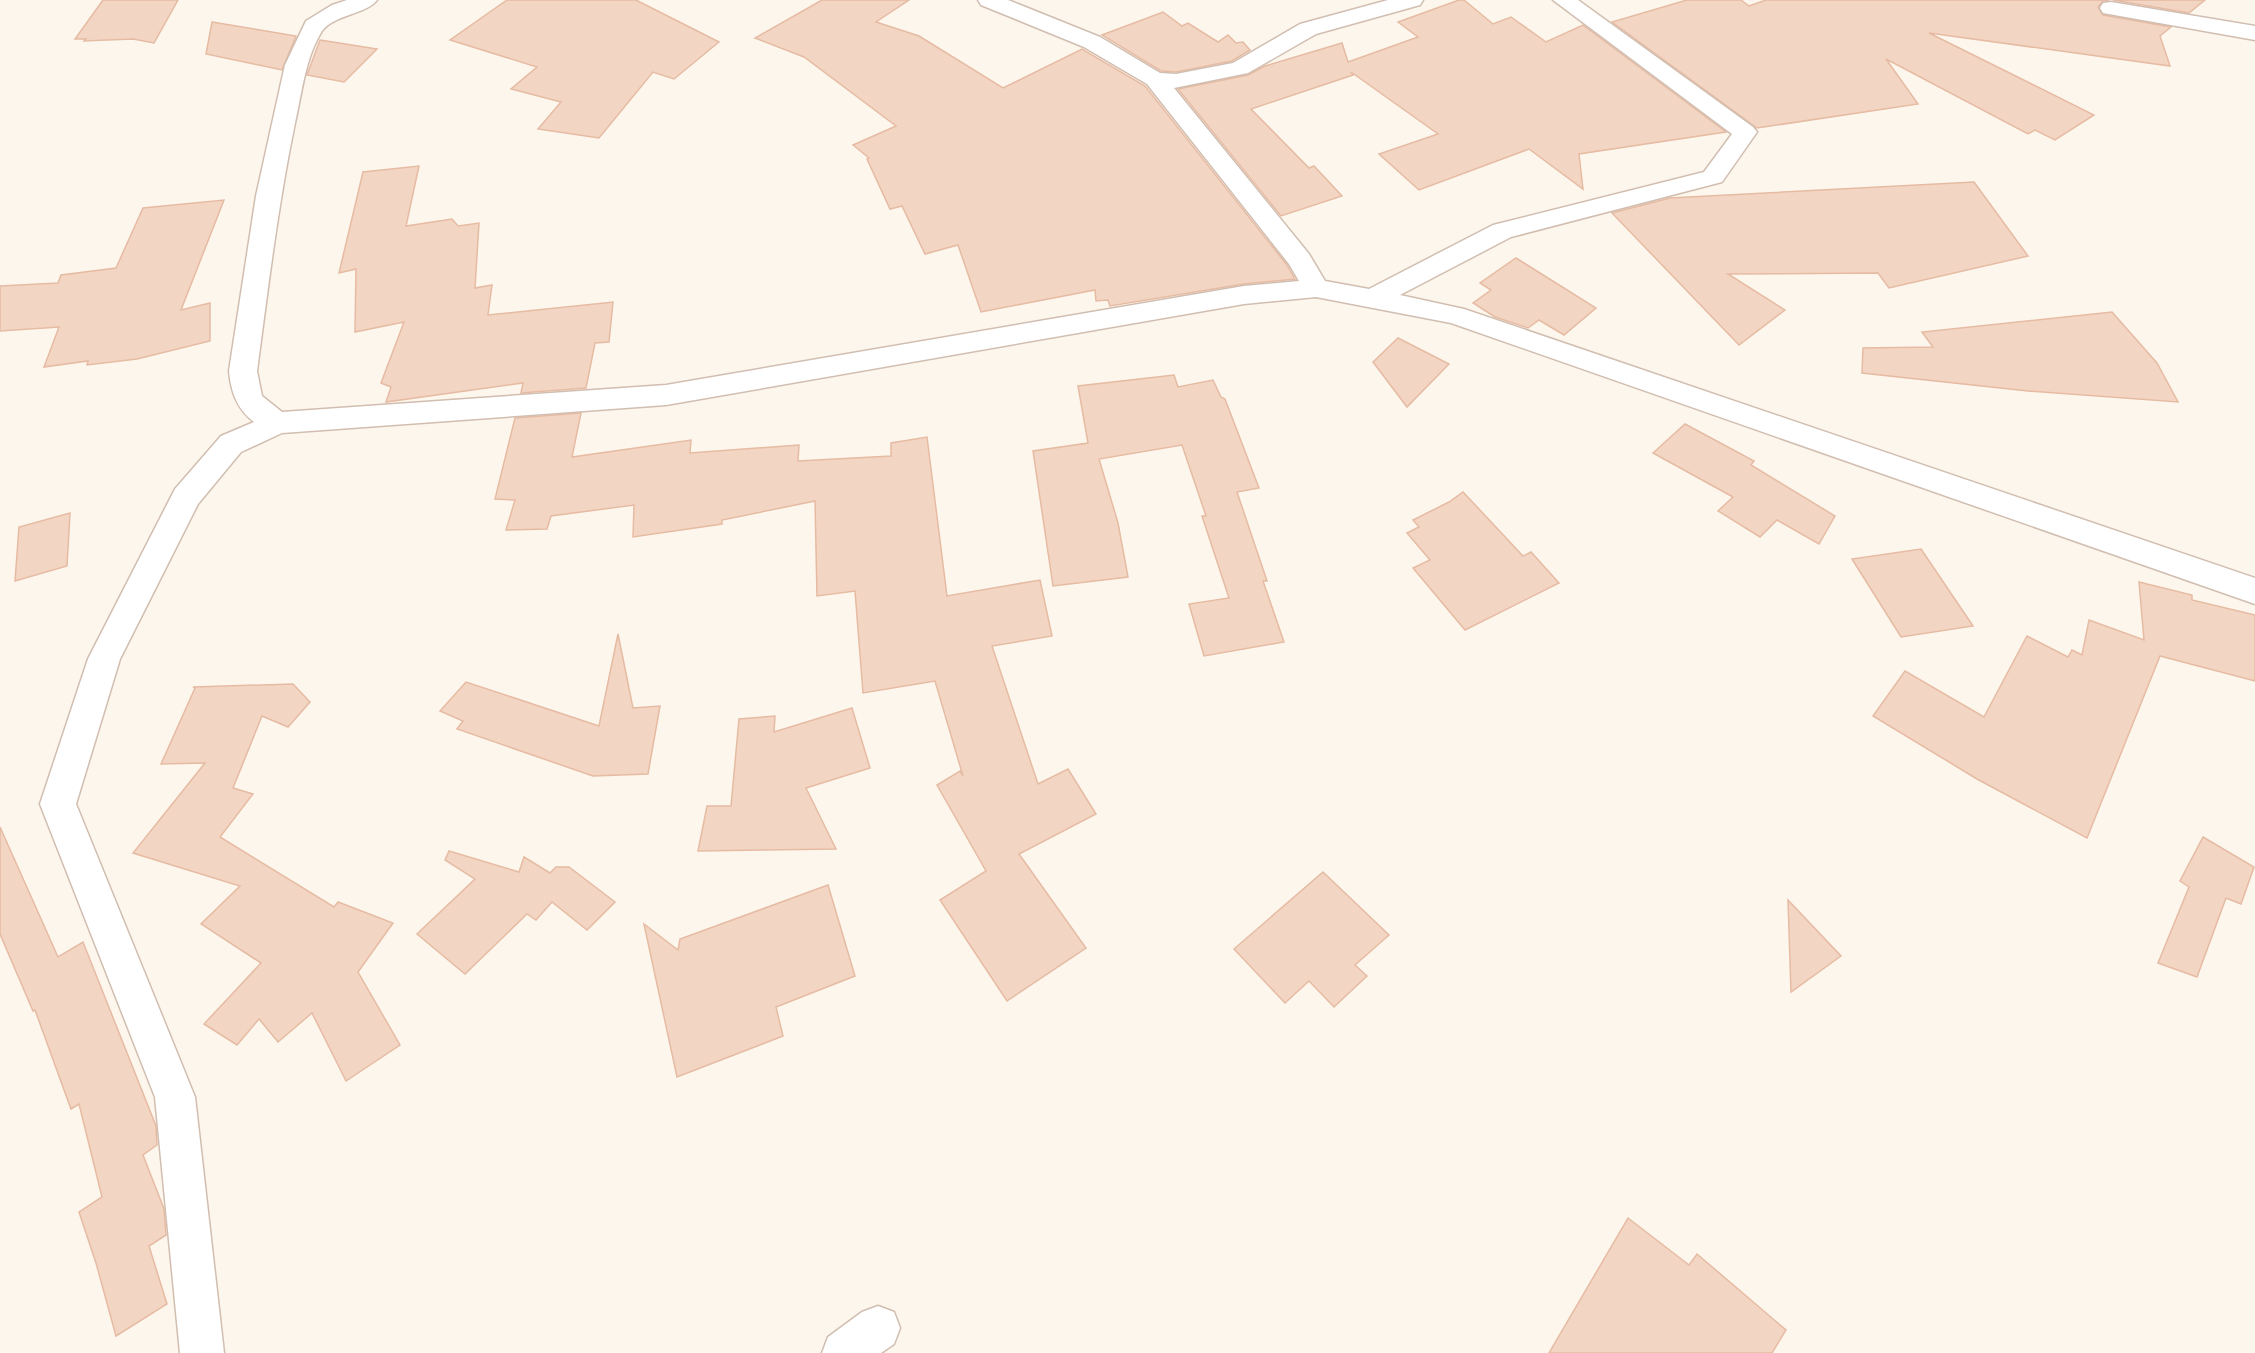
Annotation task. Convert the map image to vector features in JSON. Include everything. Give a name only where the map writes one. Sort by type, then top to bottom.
[{"type":"street","points":[[278,423],[258,412],[245,394],[243,371],[268,196],[296,65],[314,26],[340,10],[366,0]]},
{"type":"street","points":[[989,0],[1092,42],[1131,68],[1155,78],[1176,81],[1240,68],[1308,29],[1412,0]]},
{"type":"street","points":[[1374,298],[1502,231],[1713,177],[1745,132],[1564,0]]},
{"type":"street","points":[[2111,8],[2255,33]]},
{"type":"street","points":[[1155,78],[1300,260],[1316,288]]},
{"type":"street","points":[[202,1353],[175,1097],[58,804],[104,660],[186,497],[231,444],[278,423],[666,395],[1233,297],[1316,288],[1455,315],[2255,591]]},
{"type":"building","points":[[103,0],[178,0],[154,43],[133,39],[84,41],[86,39],[75,39]]},
{"type":"building","points":[[507,0],[636,0],[719,42],[674,79],[653,72],[599,138],[538,129],[561,102],[511,89],[537,67],[450,40]]},
{"type":"building","points":[[822,0],[909,0],[876,22],[919,36],[1003,88],[1082,49],[1145,86],[1287,265],[1295,279],[1244,284],[1110,306],[1108,300],[1096,301],[1095,290],[981,312],[958,245],[925,254],[902,206],[890,209],[867,159],[869,158],[853,145],[896,126],[804,57],[755,38]]},
{"type":"building","points":[[1464,0],[1493,24],[1511,17],[1546,42],[1583,25],[1726,132],[1579,154],[1583,189],[1529,149],[1419,190],[1379,154],[1438,134],[1351,72],[1353,75],[1251,109],[1309,168],[1314,166],[1342,196],[1281,216],[1178,89],[1248,75],[1265,66],[1342,43],[1348,62],[1418,37],[1398,22]]},
{"type":"building","points":[[1687,0],[1741,0],[1749,6],[1766,0],[2109,0],[2103,1],[2098,7],[2103,15],[2171,27],[2160,36],[2170,66],[1929,33],[2094,115],[2055,140],[2035,130],[2028,134],[1886,59],[1918,104],[1757,128],[1612,22]]},
{"type":"building","points":[[2113,0],[2205,0],[2189,13]]},
{"type":"building","points":[[1163,12],[1182,26],[1188,23],[1218,42],[1228,35],[1236,43],[1243,42],[1250,50],[1232,61],[1176,72],[1161,71],[1102,35]]},
{"type":"building","points":[[212,22],[296,36],[282,70],[206,54]]},
{"type":"building","points":[[320,40],[377,49],[344,82],[307,75]]},
{"type":"building","points":[[419,166],[406,226],[452,219],[458,226],[479,223],[475,288],[492,285],[488,315],[613,302],[609,342],[595,343],[586,388],[521,393],[523,383],[386,402],[391,387],[381,383],[404,322],[355,332],[356,269],[339,273],[363,172]]},
{"type":"building","points":[[1974,182],[2028,256],[1889,288],[1878,273],[1728,274],[1785,310],[1739,345],[1612,213],[1670,198]]},
{"type":"building","points":[[224,200],[181,310],[210,303],[210,341],[137,359],[87,365],[88,361],[44,367],[59,327],[0,331],[0,286],[58,283],[61,275],[116,268],[143,208]]},
{"type":"building","points":[[1516,258],[1596,308],[1564,335],[1539,320],[1528,328],[1495,317],[1473,303],[1491,290],[1480,283]]},
{"type":"building","points":[[2112,312],[2157,363],[2178,402],[2028,391],[1862,373],[1863,348],[1933,347],[1922,332]]},
{"type":"building","points":[[1398,338],[1449,364],[1407,407],[1373,362]]},
{"type":"building","points":[[1174,375],[1178,387],[1213,380],[1221,397],[1225,399],[1259,488],[1237,492],[1267,581],[1263,581],[1284,642],[1204,656],[1189,604],[1229,598],[1202,516],[1206,516],[1182,445],[1099,459],[1118,523],[1128,577],[1053,586],[1033,451],[1088,443],[1078,386]]},
{"type":"building","points":[[581,413],[572,457],[691,440],[690,453],[799,445],[798,461],[891,456],[891,443],[927,437],[947,596],[1040,580],[1052,636],[992,646],[1038,784],[1068,769],[1096,814],[1019,854],[1086,948],[1007,1001],[940,900],[986,871],[937,785],[960,771],[963,776],[935,681],[863,693],[855,591],[817,596],[815,501],[722,520],[722,524],[633,537],[634,505],[551,516],[547,529],[506,530],[515,500],[495,499],[515,418]]},
{"type":"building","points":[[1685,424],[1754,461],[1751,465],[1835,516],[1819,544],[1777,520],[1760,537],[1718,511],[1733,497],[1653,453]]},
{"type":"building","points":[[1463,492],[1523,556],[1531,552],[1559,583],[1465,630],[1413,568],[1430,560],[1407,533],[1419,527],[1413,520],[1449,502]]},
{"type":"building","points":[[70,513],[67,566],[15,581],[19,527]]},
{"type":"building","points":[[1921,549],[1973,626],[1901,637],[1852,559]]},
{"type":"building","points":[[2139,582],[2192,595],[2192,600],[2255,615],[2255,681],[2160,656],[2087,838],[1977,779],[1873,716],[1905,671],[1984,717],[2027,636],[2068,657],[2072,650],[2082,655],[2089,620],[2144,640]]},
{"type":"building","points":[[618,634],[633,708],[660,706],[648,774],[593,776],[457,729],[463,721],[440,711],[466,682],[599,726]]},
{"type":"building","points":[[293,684],[310,702],[288,727],[262,716],[233,788],[253,794],[220,837],[334,907],[338,902],[393,923],[358,972],[400,1045],[346,1081],[312,1013],[278,1042],[259,1019],[237,1045],[204,1024],[261,963],[201,924],[240,886],[133,853],[205,763],[161,764],[195,688],[193,687]]},
{"type":"building","points":[[852,708],[870,768],[806,788],[836,849],[698,851],[707,806],[731,806],[739,719],[775,716],[774,732]]},
{"type":"building","points":[[0,827],[58,957],[83,942],[156,1126],[157,1145],[143,1155],[164,1209],[166,1235],[149,1246],[167,1304],[116,1336],[79,1212],[102,1197],[79,1104],[71,1109],[35,1010],[33,1011],[0,934]]},
{"type":"building","points":[[2203,837],[2254,867],[2241,904],[2226,898],[2197,977],[2158,963],[2189,887],[2180,881]]},
{"type":"building","points":[[449,851],[519,872],[524,857],[550,873],[556,867],[569,867],[615,902],[587,930],[552,902],[536,920],[527,914],[465,974],[417,934],[475,879],[445,860]]},
{"type":"building","points":[[1323,872],[1389,935],[1355,965],[1367,976],[1334,1007],[1309,981],[1285,1003],[1234,949]]},
{"type":"building","points":[[828,885],[855,976],[776,1007],[783,1036],[677,1077],[644,924],[678,950],[680,939]]},
{"type":"building","points":[[1788,900],[1841,956],[1791,992]]},
{"type":"building","points":[[1628,1218],[1689,1265],[1697,1254],[1786,1330],[1772,1353],[1549,1353]]}]
